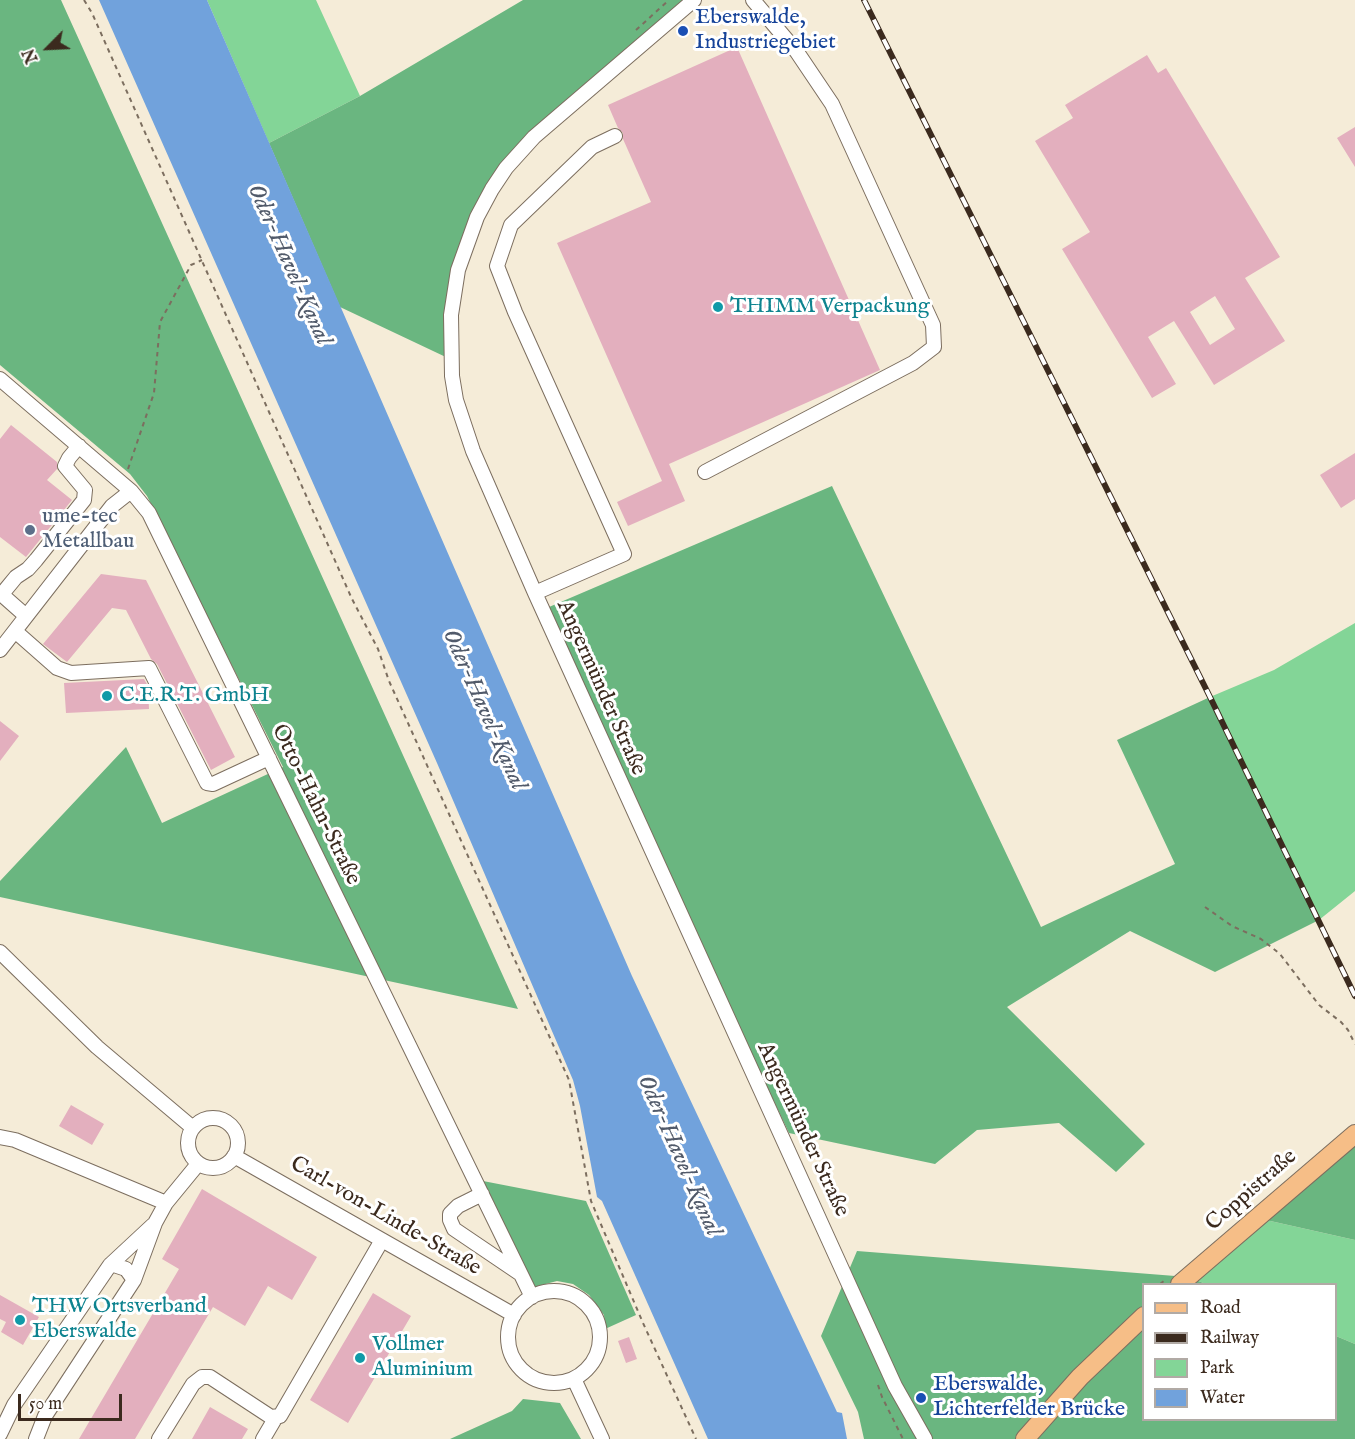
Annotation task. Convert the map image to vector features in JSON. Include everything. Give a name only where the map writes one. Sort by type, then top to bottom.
[{"type":"main road","name":"Coppistraße","points":[[1181,1283],[1355,1134]]},
{"type":"main road","points":[[1025,1439],[1080,1377],[1142,1317]]},
{"type":"street","name":"Angermünder Straße","points":[[694,0],[534,137],[492,189],[477,217],[458,270],[451,315],[452,376],[456,400],[473,451],[535,593],[895,1386],[925,1439]]},
{"type":"street","points":[[705,472],[913,363],[934,347],[933,325],[832,104],[797,52],[753,0]]},
{"type":"street","points":[[535,593],[624,554],[515,312],[498,266],[511,225],[592,147],[615,136]]},
{"type":"street","name":"Otto-Hahn-Straße","points":[[0,379],[127,487],[149,513],[532,1297]]},
{"type":"street","points":[[26,616],[1,594],[15,577],[36,560],[84,500],[85,490],[65,466],[78,446]]},
{"type":"street","points":[[0,650],[127,487]]},
{"type":"street","points":[[15,631],[57,668],[70,673],[149,668],[207,783],[213,784],[269,758]]},
{"type":"street","points":[[0,952],[97,1047],[193,1128]]},
{"type":"street","points":[[206,1119],[216,1119],[226,1123],[232,1128],[237,1139],[234,1156],[225,1165],[216,1168],[206,1168],[198,1164],[190,1155],[188,1146],[193,1128],[206,1119]]},
{"type":"street","points":[[0,1137],[15,1140],[166,1203]]},
{"type":"street","name":"Carl-von-Linde-Straße","points":[[234,1156],[514,1316]]},
{"type":"street","points":[[36,1439],[45,1416],[134,1280],[155,1223],[166,1203],[198,1164]]},
{"type":"street","points":[[482,1194],[458,1206],[450,1214],[454,1229],[521,1275]]},
{"type":"street","points":[[0,1434],[14,1405],[111,1264],[155,1223]]},
{"type":"street","points":[[263,1439],[276,1417],[280,1416],[382,1240]]},
{"type":"street","points":[[111,1264],[126,1269],[134,1280]]},
{"type":"street","points":[[546,1292],[561,1292],[575,1296],[587,1304],[595,1316],[600,1330],[600,1345],[595,1359],[586,1371],[574,1379],[561,1383],[546,1383],[533,1378],[521,1369],[513,1357],[509,1343],[509,1329],[514,1316],[532,1297],[546,1292]]},
{"type":"street","points":[[159,1439],[193,1384],[202,1377],[210,1377],[272,1417],[276,1417]]},
{"type":"street","points":[[574,1379],[602,1439]]},
{"type":"path","points":[[84,0],[92,13],[351,599],[378,649],[389,681],[569,1080],[591,1201],[696,1439]]},
{"type":"path","points":[[632,34],[669,0]]},
{"type":"path","points":[[127,487],[154,393],[160,322],[191,265],[202,260]]},
{"type":"path","points":[[1205,907],[1232,926],[1260,939],[1281,954],[1319,1005],[1341,1022],[1355,1044]]},
{"type":"path","points":[[875,1376],[882,1397],[903,1439]]},
{"type":"green space","points":[[0,0],[61,0],[518,1009],[0,897],[0,881],[126,747],[162,823],[283,767],[147,496],[130,474],[0,365]]},
{"type":"green space","points":[[207,0],[316,0],[360,96],[269,143]]},
{"type":"green space","points":[[523,0],[694,0],[534,137],[503,177],[466,244],[450,359],[340,307],[269,143],[360,96]]},
{"type":"green space","points":[[832,486],[1041,927],[1175,864],[1117,740],[1210,697],[1319,920],[1215,972],[1130,931],[1007,1007],[1145,1144],[1116,1172],[1059,1123],[977,1130],[935,1164],[789,1133],[542,610]]},
{"type":"green space","points":[[1355,623],[1355,891],[1319,920],[1210,697],[1274,670]]},
{"type":"green space","points":[[1355,1134],[1355,1240],[1257,1218]]},
{"type":"green space","points":[[483,1181],[586,1201],[636,1315],[605,1329],[604,1315],[589,1295],[573,1284],[557,1281],[534,1287]]},
{"type":"green space","points":[[1257,1218],[1355,1240],[1355,1344],[1337,1336],[1337,1283],[1203,1283],[1188,1277]]},
{"type":"green space","points":[[857,1251],[1188,1277],[1203,1283],[1142,1283],[1142,1421],[1337,1421],[1337,1336],[1355,1344],[1355,1439],[864,1439],[858,1412],[821,1336]]},
{"type":"green space","points":[[523,1399],[560,1403],[581,1439],[450,1439],[512,1411]]},
{"type":"water","name":"Oder-Havel-Kanal","points":[[99,0],[207,0],[632,976],[837,1412],[842,1413],[847,1439],[708,1439],[602,1201],[597,1197],[573,1080],[437,763]]},
{"type":"building","name":"THIMM Verpackung","points":[[737,47],[880,370],[669,464],[685,501],[628,526],[617,502],[662,481],[557,243],[651,202],[623,139],[623,133],[618,128],[608,105]]},
{"type":"building","points":[[1147,55],[1158,73],[1166,68],[1280,257],[1245,278],[1285,341],[1214,385],[1174,321],[1148,337],[1176,384],[1152,398],[1062,249],[1090,232],[1035,141],[1073,118],[1065,105]],"holes":[[[1215,296],[1235,329],[1210,345],[1190,312]]]},
{"type":"building","points":[[1355,127],[1355,167],[1337,138]]},
{"type":"building","points":[[11,425],[57,462],[57,469],[47,480],[72,500],[26,557],[0,537],[0,439]]},
{"type":"building","points":[[1355,453],[1355,499],[1341,508],[1320,475]]},
{"type":"building","points":[[101,574],[146,580],[235,757],[211,770],[157,664],[151,659],[126,610],[112,608],[67,662],[43,644]]},
{"type":"building","name":"C.E.R.T. GmbH","points":[[144,679],[148,686],[149,709],[66,713],[64,683]]},
{"type":"building","points":[[0,721],[19,736],[0,761]]},
{"type":"building","points":[[71,1105],[104,1124],[92,1145],[59,1126]]},
{"type":"building","points":[[202,1189],[317,1257],[292,1300],[268,1286],[245,1326],[213,1307],[135,1439],[79,1439],[179,1269],[162,1259]]},
{"type":"building","name":"Vollmer Aluminium","points":[[373,1293],[411,1316],[348,1423],[310,1400]]},
{"type":"building","name":"THW Ortsverband Eberswalde","points":[[0,1295],[39,1317],[23,1345],[1,1332],[6,1322],[0,1319]]},
{"type":"building","points":[[629,1337],[637,1359],[626,1363],[618,1341]]},
{"type":"building","points":[[210,1407],[248,1429],[242,1439],[192,1439]]},
{"type":"railway","points":[[864,0],[1210,697],[1355,996]]},
{"type":"place","name":"Eberswalde, Industriegebiet","points":[[683,31]]},
{"type":"place","name":"THIMM Verpackung","points":[[718,307]]},
{"type":"place","name":"ume-tec Metallbau","points":[[30,530]]},
{"type":"place","name":"C.E.R.T. GmbH","points":[[107,696]]},
{"type":"place","name":"THW Ortsverband Eberswalde","points":[[20,1320]]},
{"type":"place","name":"Vollmer Aluminium","points":[[360,1358]]},
{"type":"place","name":"Eberswalde, Lichterfelder Brücke","points":[[921,1398]]}]
